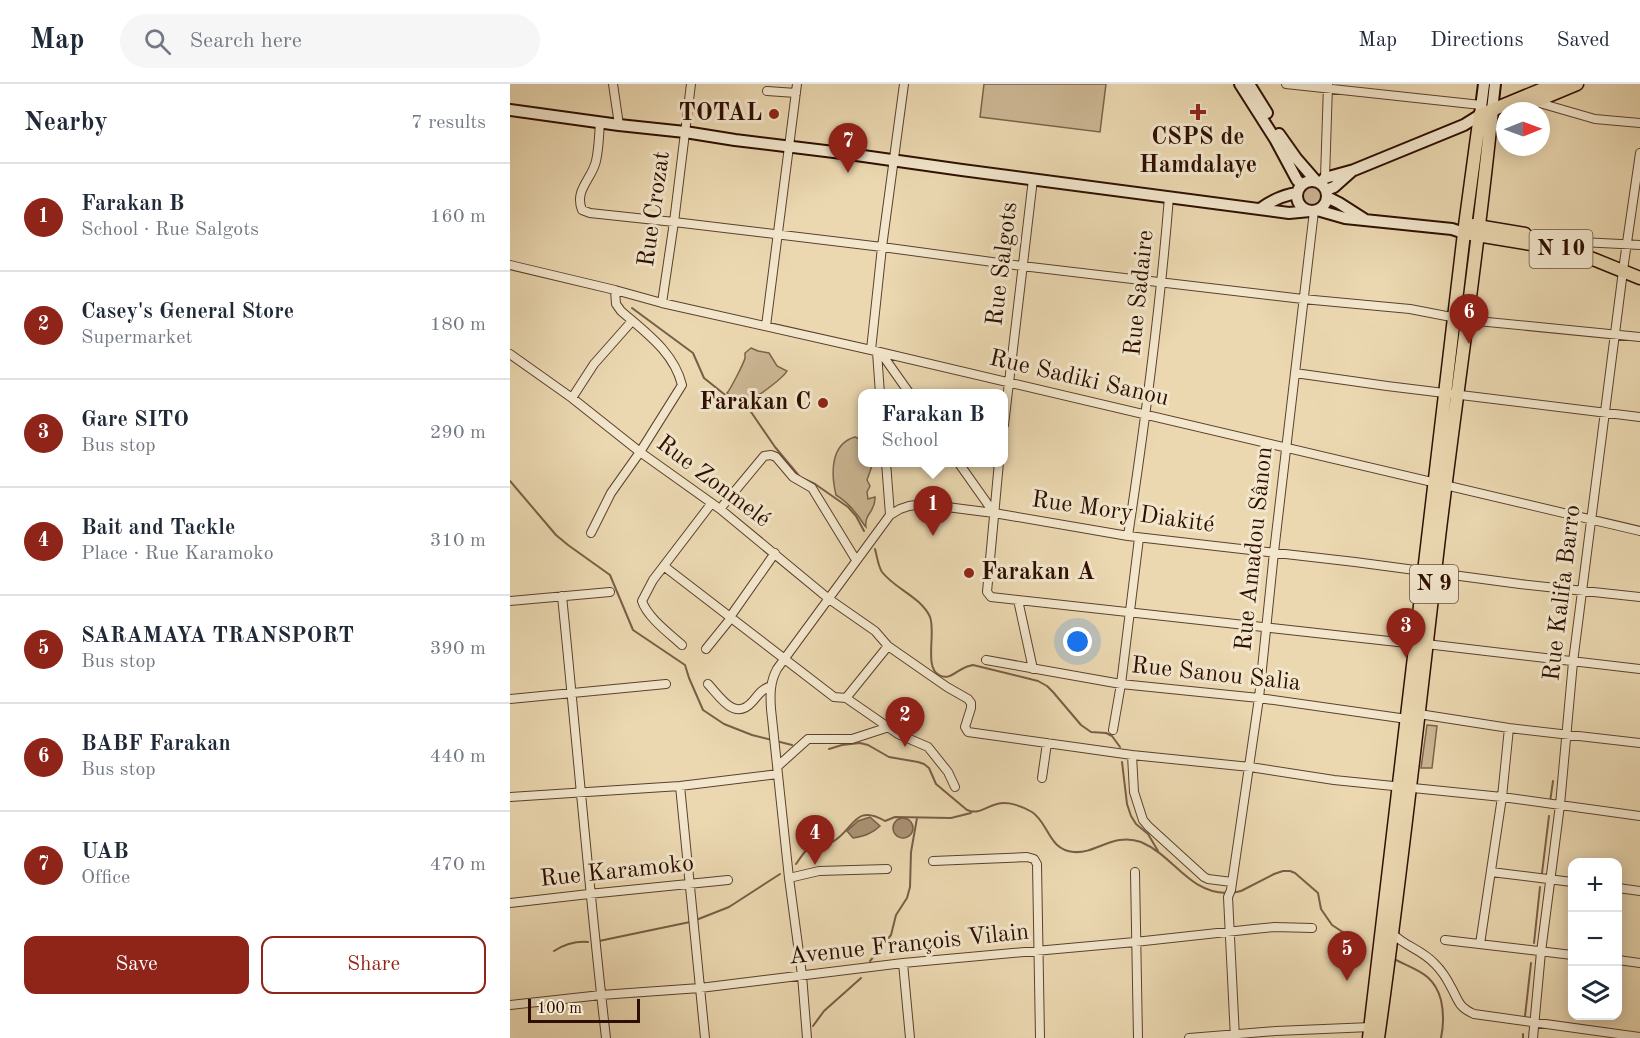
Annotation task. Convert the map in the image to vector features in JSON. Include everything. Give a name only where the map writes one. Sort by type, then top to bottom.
[{"type":"main road","points":[[1524,102],[1555,84]]},
{"type":"main road","points":[[1485,115],[1577,84]]},
{"type":"main road","points":[[1485,115],[1496,114]]},
{"type":"main road","name":"N 9","points":[[1373,1034],[1388,931],[1429,572],[1461,319],[1467,229],[1485,115]]},
{"type":"main road","name":"N 10","points":[[1467,229],[1562,241],[1594,251],[1640,279]]},
{"type":"main road","name":"N 10","points":[[1467,229],[1561,249],[1640,270]]},
{"type":"street","points":[[613,84],[619,125]]},
{"type":"street","name":"Rue Crozat","points":[[662,303],[691,84]]},
{"type":"street","points":[[880,389],[876,352],[882,247],[904,84]]},
{"type":"street","points":[[1239,84],[1275,139],[1297,180],[1298,200],[1301,206],[1306,210],[1314,211],[1325,205],[1323,186],[1328,87]]},
{"type":"street","points":[[1249,84],[1281,137],[1323,186]]},
{"type":"street","points":[[1286,84],[1328,87],[1485,115]]},
{"type":"street","points":[[1484,84],[1485,115]]},
{"type":"street","points":[[1260,209],[1308,182],[1334,187],[1354,170],[1485,115],[1496,84]]},
{"type":"street","points":[[766,326],[797,88],[768,91]]},
{"type":"street","points":[[1530,98],[1595,119],[1640,123]]},
{"type":"street","name":"N 10","points":[[510,110],[1289,213],[1314,211],[1366,221],[1467,229]]},
{"type":"street","points":[[600,122],[595,166],[579,195],[582,210],[590,213],[1303,299],[1410,309],[1461,319],[1640,338]]},
{"type":"street","name":"Rue Kalifa Barro","points":[[1533,1038],[1541,952],[1560,805],[1573,662],[1623,267],[1640,153]]},
{"type":"street","name":"Rue Salgots","points":[[1007,389],[1033,179]]},
{"type":"street","name":"N 10","points":[[1323,186],[1366,221]]},
{"type":"street","name":"Rue Sadaire","points":[[1128,536],[1146,415],[1170,197]]},
{"type":"street","name":"Rue Amadou Sânon","points":[[1234,1037],[1229,933],[1230,890],[1250,767],[1314,211]]},
{"type":"street","points":[[1562,241],[1640,245]]},
{"type":"street","name":"Rue Sadiki Sanou","points":[[510,265],[662,303],[1640,531]]},
{"type":"street","points":[[591,533],[611,493],[682,385],[678,371],[667,354],[616,304],[615,290]]},
{"type":"street","points":[[572,398],[594,363],[632,321]]},
{"type":"street","points":[[876,352],[907,389]]},
{"type":"street","name":"Rue Zonmelé","points":[[510,354],[720,509],[829,598],[874,631],[888,646],[968,699],[971,703],[965,727],[968,732],[1047,743]]},
{"type":"street","points":[[1295,373],[1640,417]]},
{"type":"street","points":[[720,509],[764,456],[771,455],[778,459],[793,477],[812,488],[856,560]]},
{"type":"street","points":[[807,1038],[802,975],[771,709],[771,686],[773,676],[784,658],[890,515],[886,467]]},
{"type":"street","points":[[962,467],[994,513]]},
{"type":"street","points":[[999,467],[987,592],[991,597],[1640,669]]},
{"type":"street","points":[[682,645],[655,620],[642,601],[653,580],[711,504]]},
{"type":"street","name":"Rue Mory Diakité","points":[[890,515],[900,509],[923,504],[994,513],[1138,538],[1274,552],[1640,597]]},
{"type":"street","points":[[1113,730],[1122,684],[1138,538]]},
{"type":"street","points":[[706,650],[731,618],[775,553]]},
{"type":"street","points":[[665,567],[834,697],[846,698],[898,734],[928,747],[948,772],[955,787]]},
{"type":"street","points":[[510,601],[610,592]]},
{"type":"street","points":[[562,596],[582,792],[589,894],[606,1038]]},
{"type":"street","points":[[1018,600],[1033,669]]},
{"type":"street","points":[[846,698],[888,646]]},
{"type":"street","name":"Rue Sanou Salia","points":[[986,660],[1122,684],[1640,743]]},
{"type":"street","points":[[510,699],[666,684]]},
{"type":"street","points":[[708,684],[731,708],[738,710],[744,709],[753,702],[759,692],[771,686]]},
{"type":"street","points":[[510,797],[680,786],[778,770],[808,739],[852,739],[888,727]]},
{"type":"street","points":[[1480,944],[1502,797],[1509,728]]},
{"type":"street","points":[[1042,778],[1047,743],[1132,755],[1250,767],[1334,780],[1502,797],[1640,816]]},
{"type":"street","points":[[1132,755],[1134,792],[1140,813],[1148,826],[1204,877],[1230,890]]},
{"type":"street","points":[[680,786],[705,1038]]},
{"type":"street","points":[[933,861],[1027,857],[1037,864],[1040,1038]]},
{"type":"street","points":[[789,878],[819,871],[887,868]]},
{"type":"street","points":[[1135,872],[1138,1038]]},
{"type":"street","points":[[1491,872],[1568,881]]},
{"type":"street","name":"Rue Karamoko","points":[[510,903],[728,880]]},
{"type":"street","points":[[1622,889],[1640,891]]},
{"type":"street","name":"Avenue François Vilain","points":[[510,1005],[601,995],[700,988],[903,963],[1265,928],[1312,928]]},
{"type":"street","points":[[1388,931],[1399,940],[1423,952],[1451,986],[1458,1003],[1474,1014],[1640,1037]]},
{"type":"street","points":[[1445,940],[1568,955]]},
{"type":"street","points":[[1622,961],[1640,963]]},
{"type":"street","points":[[903,963],[910,1038]]},
{"type":"street","points":[[1189,1038],[1234,1037],[1275,1031],[1373,1034]]},
{"type":"shaded area","points":[[984,84],[1106,84],[1100,132],[980,117]]},
{"type":"shaded area","points":[[1308,184],[1316,184],[1323,191],[1323,199],[1316,206],[1308,206],[1301,199],[1301,191]]},
{"type":"shaded area","points":[[751,348],[769,353],[777,366],[787,371],[781,378],[751,399],[757,401],[760,406],[756,409],[727,393],[742,365],[745,353]]},
{"type":"shaded area","points":[[855,437],[858,438],[858,467],[872,467],[867,480],[870,486],[867,492],[868,499],[875,497],[875,502],[866,527],[845,501],[836,495],[834,487],[834,461],[841,446]]},
{"type":"shaded area","points":[[1427,725],[1437,726],[1432,768],[1421,768]]},
{"type":"shaded area","points":[[870,817],[880,826],[868,834],[853,838],[847,831],[858,821]]},
{"type":"shaded area","points":[[903,818],[910,821],[913,828],[910,835],[903,838],[896,835],[893,828],[896,821]]},
{"type":"waterway","points":[[632,308],[693,353],[704,378],[729,398],[749,409],[775,447],[800,477],[815,484],[848,507],[864,531]]},
{"type":"waterway","points":[[510,481],[556,535],[610,575],[633,630],[685,665],[703,710],[724,724],[752,735],[792,745]]},
{"type":"waterway","points":[[875,549],[882,572],[921,604],[930,617],[932,665],[939,675],[946,677],[973,665],[1038,681],[1053,692],[1081,725],[1091,732],[1106,733],[1112,736],[1120,747]]},
{"type":"waterway","points":[[829,749],[860,743],[889,757],[924,764],[929,768],[936,784],[967,810],[979,811],[1001,803],[1024,808],[1038,817],[1054,841],[1065,850],[1082,852],[1122,840],[1141,842],[1153,848],[1201,887],[1226,893]]},
{"type":"waterway","points":[[1122,762],[1127,804],[1131,816],[1136,824],[1148,834],[1158,851]]},
{"type":"waterway","points":[[1550,802],[1553,781]]},
{"type":"waterway","points":[[796,864],[813,844],[834,841],[861,816],[875,816],[885,821],[895,817],[951,818],[971,813]]},
{"type":"waterway","points":[[1542,873],[1549,816]]},
{"type":"waterway","points":[[870,961],[891,935],[896,915],[907,898],[917,818]]},
{"type":"waterway","points":[[1232,893],[1241,891],[1274,874],[1290,871],[1318,893],[1321,909],[1332,925],[1361,944]]},
{"type":"waterway","points":[[696,920],[729,907],[780,874]]},
{"type":"waterway","points":[[1534,943],[1540,887]]},
{"type":"waterway","points":[[599,941],[690,922]]},
{"type":"waterway","points":[[554,951],[562,946],[588,942]]},
{"type":"waterway","points":[[1396,960],[1424,974],[1434,984],[1443,1010],[1441,1038]]},
{"type":"waterway","points":[[1525,1016],[1531,963]]},
{"type":"waterway","points":[[813,1026],[824,1011],[861,978]]},
{"type":"place","name":"CSPS de Hamdalaye","points":[[1198,112]]},
{"type":"place","name":"TOTAL","points":[[774,114]]},
{"type":"place","name":"UAB","points":[[848,173]]},
{"type":"place","name":"BABF Farakan","points":[[1469,344]]},
{"type":"place","name":"Farakan C","points":[[823,403]]},
{"type":"place","name":"Farakan B","points":[[933,536]]},
{"type":"place","name":"Farakan A","points":[[969,573]]},
{"type":"place","name":"Gare SITO","points":[[1406,658]]},
{"type":"place","name":"Casey's General Store","points":[[905,747]]},
{"type":"place","name":"Bait and Tackle","points":[[815,865]]},
{"type":"place","name":"SARAMAYA TRANSPORT","points":[[1347,981]]}]
